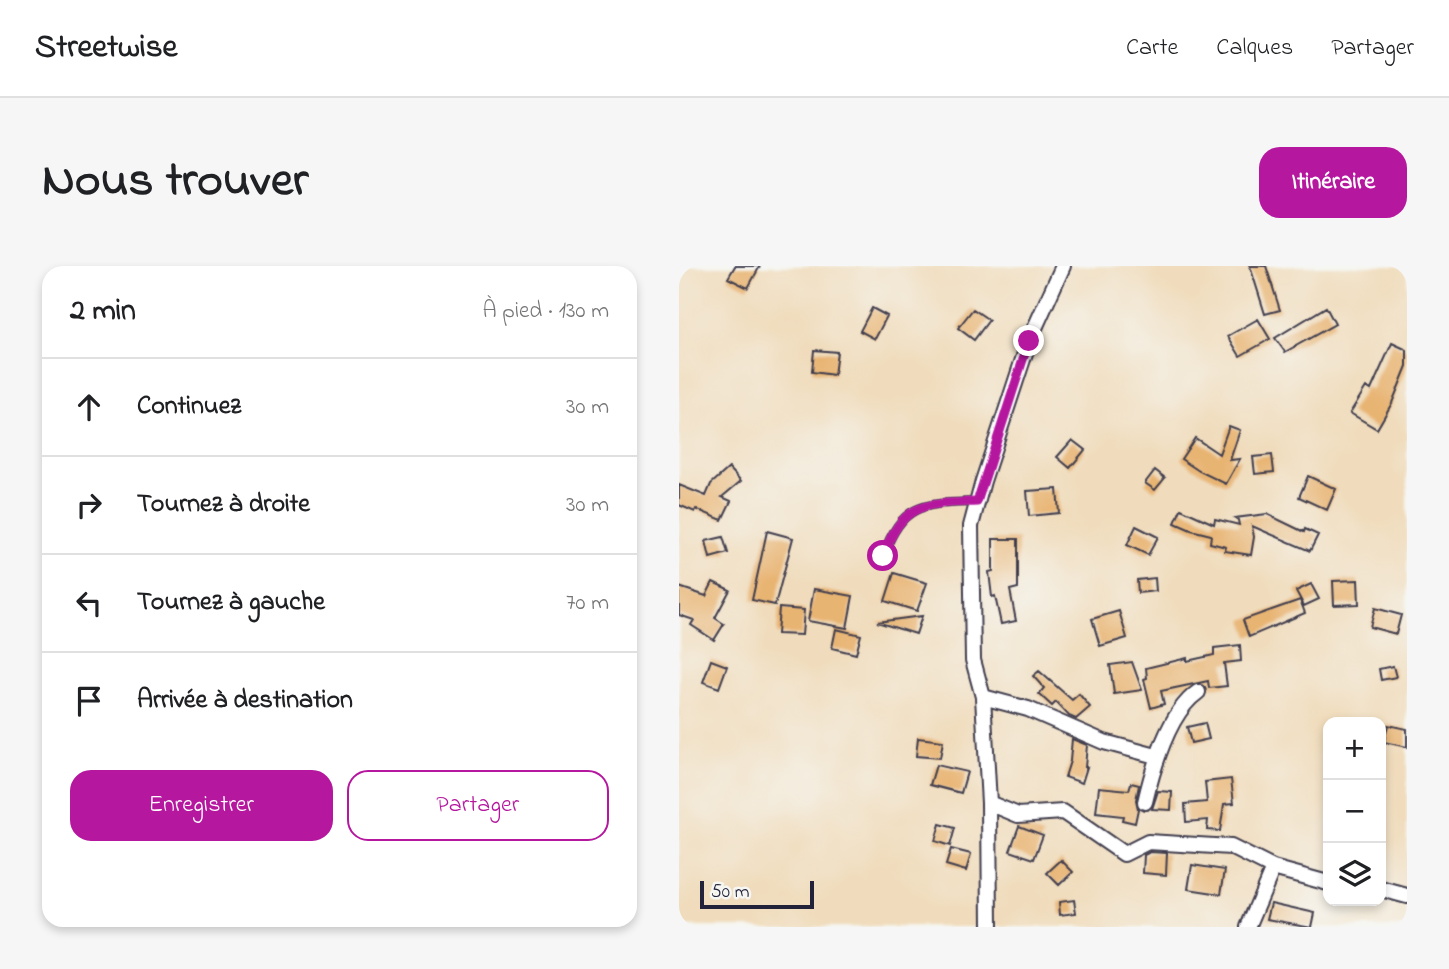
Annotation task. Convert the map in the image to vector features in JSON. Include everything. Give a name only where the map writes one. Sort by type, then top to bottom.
[{"type":"street","points":[[990,927],[989,803],[983,698],[973,660],[971,526],[1029,341],[1063,266]]},
{"type":"street","points":[[1145,803],[1156,756],[1187,700],[1198,692]]},
{"type":"street","points":[[983,698],[1028,709],[1104,742],[1156,756]]},
{"type":"street","points":[[989,803],[1018,815],[1063,812],[1123,854],[1148,842],[1231,847],[1273,868],[1323,882]]},
{"type":"street","points":[[1248,927],[1273,868]]},
{"type":"street","points":[[1386,890],[1407,896]]},
{"type":"lane","points":[[883,556],[892,531],[914,508],[944,503],[977,502]]},
{"type":"building","points":[[735,266],[760,266],[748,288],[728,278]]},
{"type":"building","points":[[1250,266],[1266,266],[1280,310],[1265,314]]},
{"type":"building","points":[[1326,307],[1335,324],[1285,352],[1275,338]]},
{"type":"building","points":[[872,308],[887,316],[875,339],[860,331]]},
{"type":"building","points":[[973,309],[989,320],[974,340],[958,328]]},
{"type":"building","points":[[1258,319],[1270,339],[1240,356],[1228,336]]},
{"type":"building","points":[[1392,343],[1407,350],[1407,366],[1392,403],[1377,429],[1350,413],[1366,387],[1371,390]]},
{"type":"building","points":[[814,350],[837,352],[834,375],[812,372]]},
{"type":"building","points":[[1229,426],[1240,430],[1230,460],[1240,459],[1226,484],[1181,459],[1195,438],[1219,454]]},
{"type":"building","points":[[1072,440],[1085,450],[1070,468],[1057,457]]},
{"type":"building","points":[[1272,455],[1274,472],[1255,474],[1253,457]]},
{"type":"building","points":[[729,468],[741,481],[722,497],[731,501],[722,520],[679,505],[679,485],[706,496],[711,484]]},
{"type":"building","points":[[1155,470],[1165,478],[1155,490],[1145,483]]},
{"type":"building","points":[[1308,476],[1336,489],[1327,510],[1299,497]]},
{"type":"building","points":[[1057,489],[1059,513],[1029,516],[1027,491]]},
{"type":"building","points":[[1181,509],[1214,524],[1215,519],[1239,525],[1235,518],[1267,514],[1304,532],[1305,529],[1318,535],[1310,551],[1252,526],[1254,537],[1251,555],[1225,551],[1226,547],[1210,543],[1211,535],[1175,523]]},
{"type":"building","points":[[1136,526],[1158,537],[1148,555],[1127,545]]},
{"type":"building","points":[[767,531],[793,538],[775,605],[752,600]]},
{"type":"building","points":[[723,537],[728,553],[710,558],[706,541]]},
{"type":"building","points":[[993,539],[1018,539],[1018,588],[1010,590],[1016,621],[1001,624],[995,596],[992,597],[989,572],[993,571]]},
{"type":"building","points":[[894,573],[927,583],[917,611],[885,601]]},
{"type":"building","points":[[1155,578],[1156,591],[1138,593],[1137,580]]},
{"type":"building","points":[[1358,580],[1359,604],[1334,605],[1333,581]]},
{"type":"building","points":[[713,582],[730,590],[715,618],[724,624],[714,640],[691,625],[694,620],[679,615],[679,587],[706,596]]},
{"type":"building","points":[[1311,584],[1319,599],[1304,606],[1296,591]]},
{"type":"building","points":[[814,589],[853,596],[847,628],[808,621]]},
{"type":"building","points":[[1300,600],[1305,613],[1249,637],[1243,620]]},
{"type":"building","points":[[779,608],[804,610],[802,635],[777,634]]},
{"type":"building","points":[[1375,608],[1401,615],[1396,634],[1370,627]]},
{"type":"building","points":[[1119,611],[1127,638],[1100,646],[1092,619]]},
{"type":"building","points":[[922,616],[916,634],[877,622]]},
{"type":"building","points":[[836,629],[861,635],[856,654],[832,648]]},
{"type":"building","points":[[1240,645],[1241,661],[1224,663],[1227,686],[1209,688],[1208,681],[1161,691],[1164,704],[1151,708],[1144,679],[1147,678],[1146,668],[1187,658],[1187,661],[1214,655],[1214,648]]},
{"type":"building","points":[[711,660],[727,666],[719,688],[703,682]]},
{"type":"building","points":[[1132,662],[1142,690],[1114,694],[1110,665]]},
{"type":"building","points":[[1393,666],[1396,677],[1381,680],[1379,669]]},
{"type":"building","points":[[1039,671],[1072,700],[1079,694],[1090,707],[1076,719],[1069,716],[1056,702],[1052,706],[1039,694],[1044,688],[1033,676]]},
{"type":"building","points":[[1205,723],[1209,739],[1191,743],[1187,727]]},
{"type":"building","points":[[1388,725],[1407,729],[1407,747],[1386,742]]},
{"type":"building","points":[[918,738],[943,741],[940,758],[916,756]]},
{"type":"building","points":[[1072,739],[1087,745],[1087,767],[1082,783],[1065,777]]},
{"type":"building","points":[[936,765],[967,772],[961,793],[930,785]]},
{"type":"building","points":[[1231,779],[1234,803],[1224,804],[1220,831],[1207,830],[1208,820],[1186,822],[1185,804],[1207,802],[1205,782]]},
{"type":"building","points":[[1131,783],[1139,785],[1135,823],[1122,820],[1123,816],[1096,813],[1099,787],[1129,790]]},
{"type":"building","points":[[1158,791],[1172,792],[1171,810],[1152,809]]},
{"type":"building","points":[[940,824],[955,828],[950,846],[935,841]]},
{"type":"building","points":[[1019,826],[1043,835],[1034,859],[1010,851]]},
{"type":"building","points":[[951,849],[971,854],[966,871],[946,865]]},
{"type":"building","points":[[1150,852],[1167,853],[1166,875],[1143,873],[1144,855]]},
{"type":"building","points":[[1061,860],[1073,872],[1059,885],[1047,873]]},
{"type":"building","points":[[1192,865],[1225,870],[1221,894],[1188,889]]},
{"type":"building","points":[[1074,900],[1076,913],[1060,915],[1059,902]]},
{"type":"building","points":[[1271,903],[1315,913],[1312,927],[1267,919]]},
{"type":"route","points":[[883,556],[892,531],[914,508],[944,503],[977,502],[1029,341]]}]
